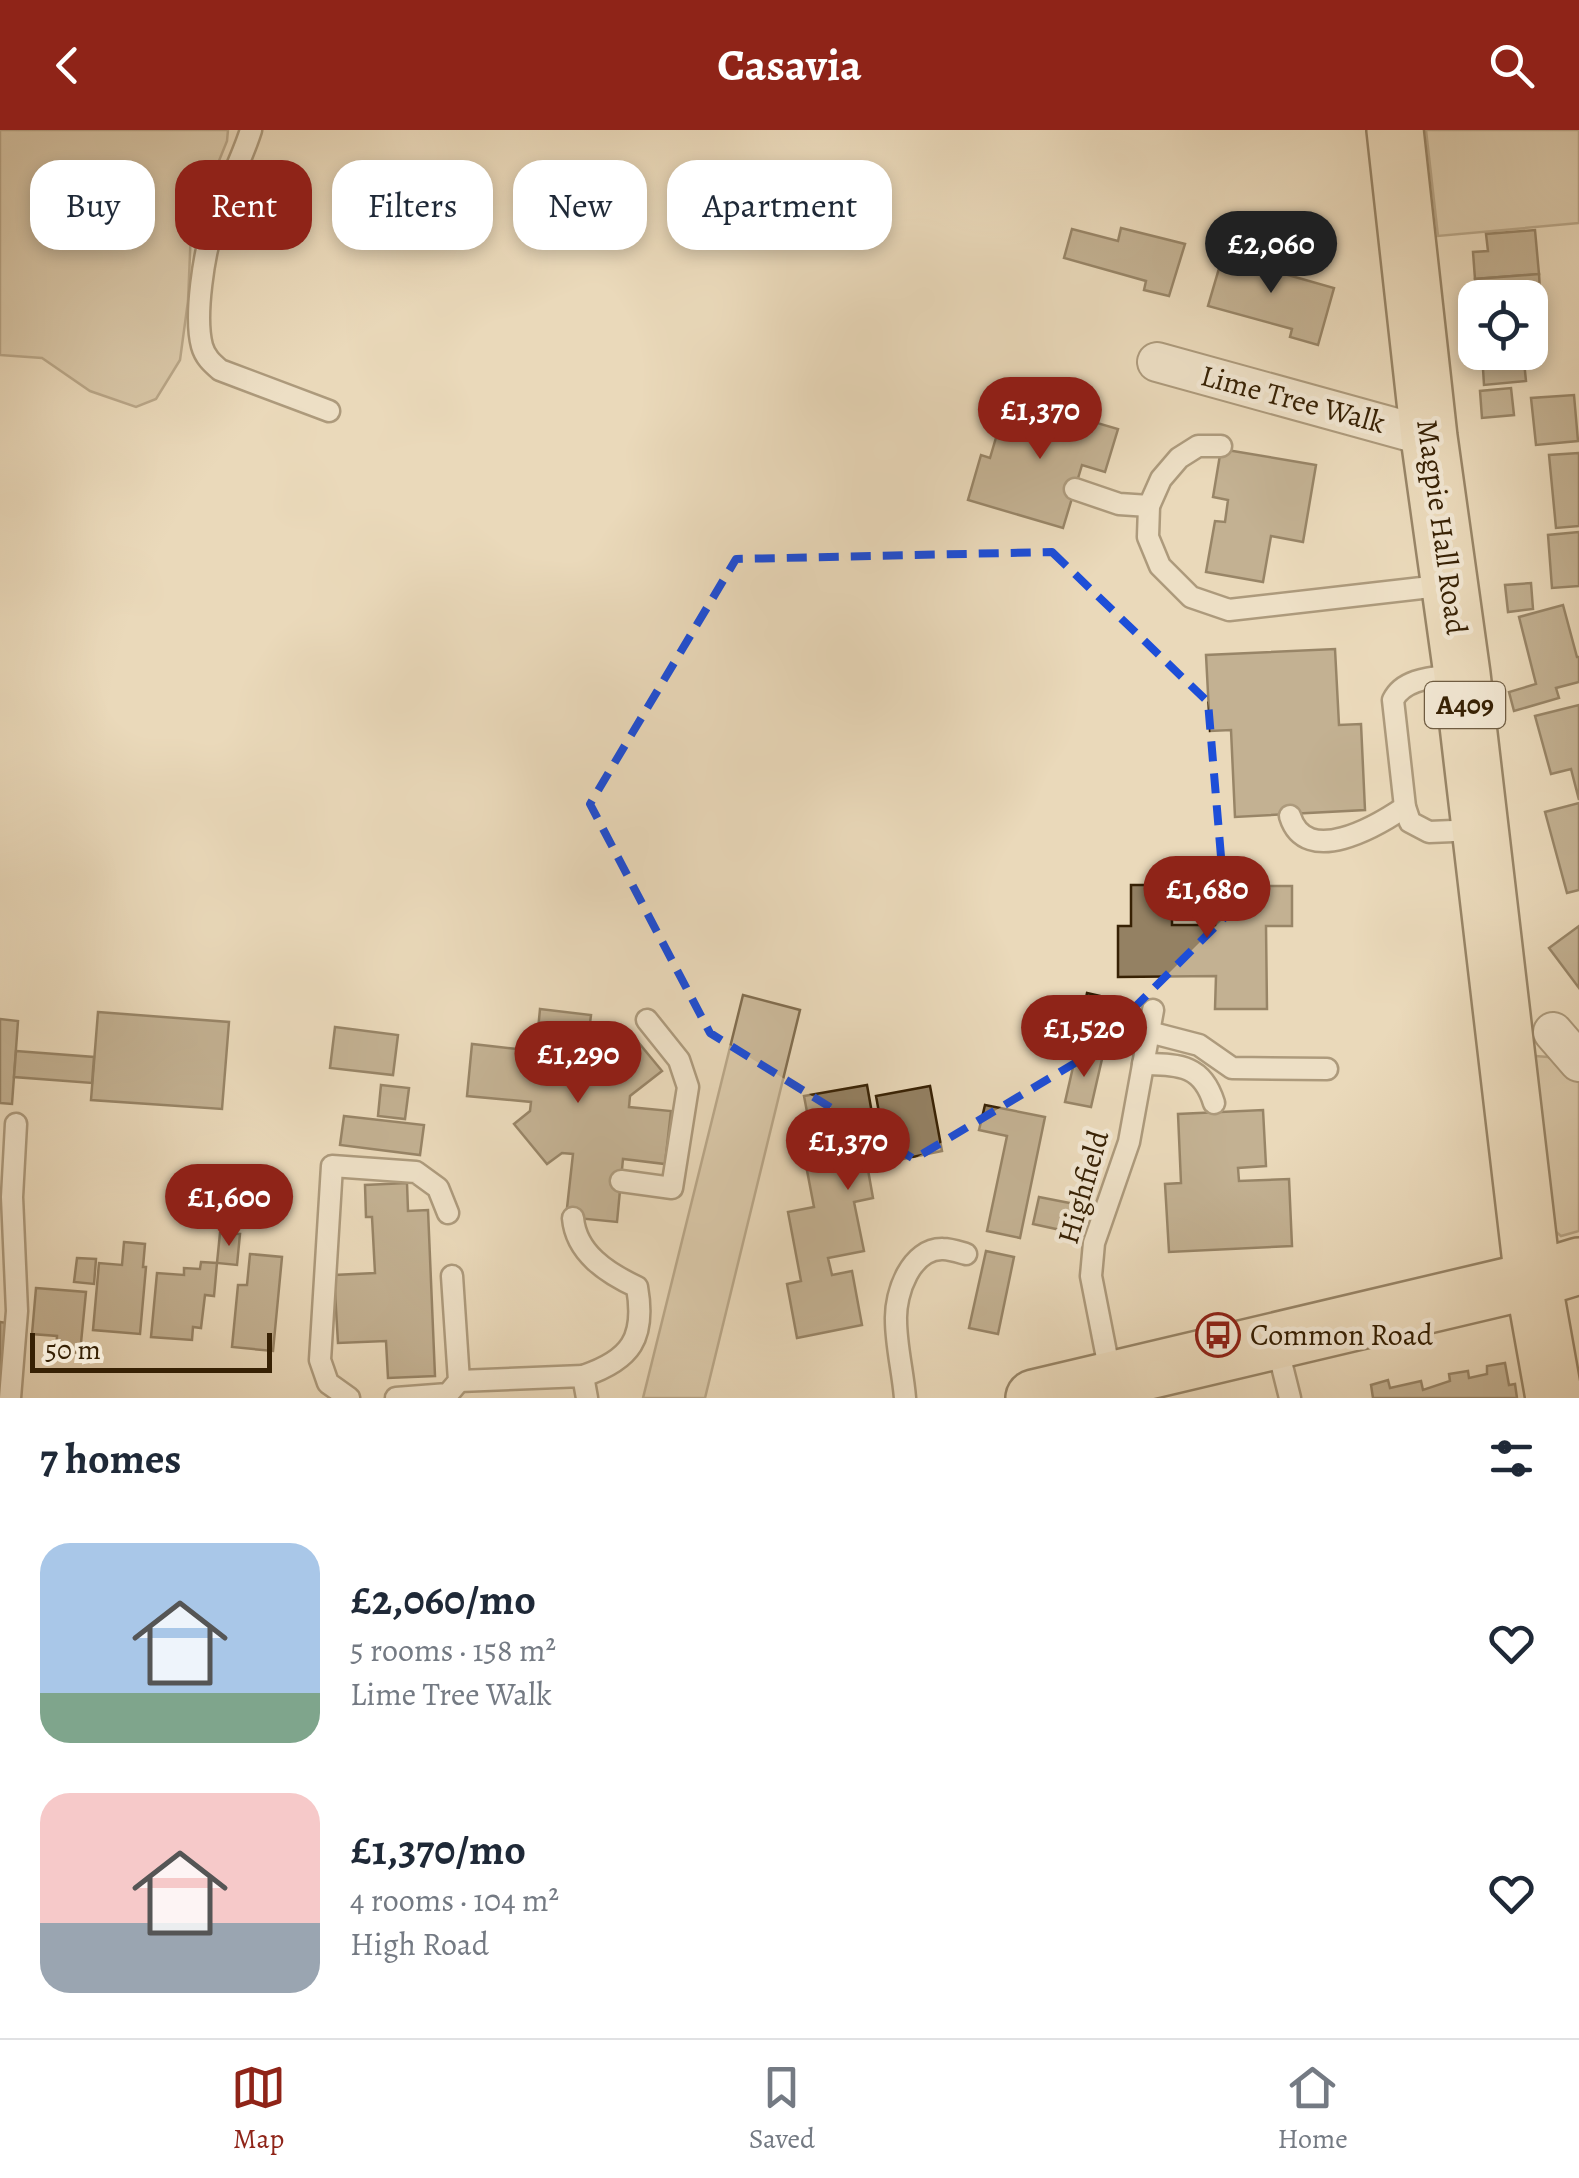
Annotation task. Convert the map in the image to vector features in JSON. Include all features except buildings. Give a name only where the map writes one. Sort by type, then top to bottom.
[{"type":"main road","name":"Magpie Hall Road","points":[[1395,130],[1429,437],[1480,830],[1556,1273]]},
{"type":"main road","points":[[1034,1398],[1556,1273]]},
{"type":"main road","name":"A409","points":[[1554,1398],[1556,1273]]},
{"type":"street","name":"Lime Tree Walk","points":[[1157,362],[1429,437]]},
{"type":"street","points":[[1553,1032],[1579,1062]]},
{"type":"lane","points":[[251,130],[214,224],[200,303],[201,342],[207,358],[220,370],[329,411]]},
{"type":"lane","points":[[1221,446],[1198,446],[1179,458],[1161,480],[1149,506],[1148,537],[1160,566],[1191,598],[1229,610],[1450,585]]},
{"type":"lane","points":[[1075,489],[1118,504],[1149,506]]},
{"type":"lane","points":[[1462,674],[1412,682],[1398,690],[1393,700],[1405,807],[1410,822],[1428,832],[1480,830]]},
{"type":"lane","points":[[1290,816],[1300,835],[1310,839],[1349,838],[1374,828],[1405,807]]},
{"type":"lane","name":"Highfield","points":[[1111,1380],[1091,1276],[1094,1243],[1128,1142],[1154,1010]]},
{"type":"lane","points":[[621,1181],[672,1188],[686,1104],[688,1087],[679,1060],[647,1020]]},
{"type":"lane","points":[[1149,1032],[1198,1045],[1232,1068],[1327,1069]]},
{"type":"lane","points":[[1143,1064],[1176,1065],[1190,1070],[1209,1087],[1214,1102]]},
{"type":"lane","points":[[10,1398],[17,1311],[12,1197],[16,1124]]},
{"type":"lane","points":[[350,1398],[328,1383],[320,1360],[332,1166],[416,1172],[438,1188],[448,1212]]},
{"type":"lane","points":[[458,1381],[584,1376],[608,1368],[628,1354],[641,1308],[637,1287],[620,1279],[584,1249],[574,1235],[573,1218]]},
{"type":"lane","points":[[905,1398],[895,1316],[903,1282],[912,1265],[926,1252],[942,1249],[966,1254]]},
{"type":"lane","points":[[396,1398],[448,1394],[458,1381],[452,1276]]},
{"type":"lane","points":[[1276,1341],[1290,1398]]},
{"type":"lane","points":[[584,1376],[587,1398]]},
{"type":"highlighted area","points":[[1052,552],[1208,702],[1226,916],[1085,1057],[914,1159],[710,1033],[590,804],[736,559]]},
{"type":"shaded area","points":[[0,130],[228,130],[219,160],[175,160],[175,250],[190,250],[188,301],[180,360],[156,399],[136,407],[90,391],[42,358],[0,355]]},
{"type":"shaded area","points":[[1426,130],[1579,130],[1579,223],[1438,236]]},
{"type":"shaded area","points":[[743,995],[800,1010],[705,1398],[643,1398]]},
{"type":"shaded area","points":[[1535,1056],[1548,1057],[1579,1079],[1579,1231],[1561,1236],[1555,1231],[1526,1069]]},
{"type":"place","name":"Common Road","points":[[1218,1335]]}]
